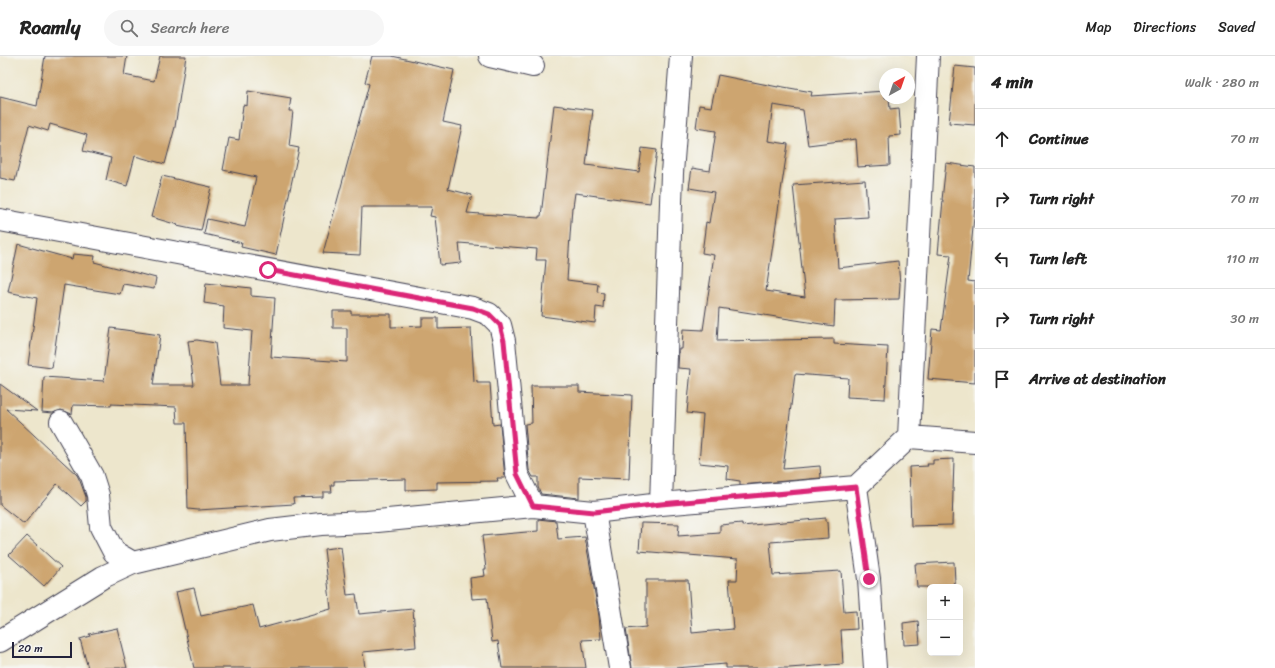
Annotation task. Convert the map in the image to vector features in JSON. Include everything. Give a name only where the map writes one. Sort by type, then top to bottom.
[{"type":"street","points":[[490,56],[533,66]]},
{"type":"street","points":[[661,504],[672,173],[681,56]]},
{"type":"street","points":[[0,641],[103,577],[133,563],[270,530],[321,524],[367,522],[533,506],[594,512],[661,504],[856,487],[909,437],[928,56]]},
{"type":"street","points":[[0,220],[473,308],[489,314],[500,325],[504,341],[517,474],[533,506]]},
{"type":"street","points":[[61,422],[92,476],[98,495],[101,527],[114,552],[133,563]]},
{"type":"street","points":[[909,437],[975,442]]},
{"type":"street","points":[[856,487],[869,579],[875,668]]},
{"type":"street","points":[[594,512],[620,668]]},
{"type":"building","points":[[45,56],[127,56],[124,75],[154,81],[160,56],[186,56],[175,127],[165,164],[135,156],[127,186],[106,180],[111,158],[83,151],[87,135],[50,124],[48,131],[29,125],[15,181],[0,178],[0,97],[37,106]]},
{"type":"building","points":[[372,56],[392,56],[454,70],[443,122],[462,126],[448,189],[472,195],[467,213],[539,218],[539,216],[541,216],[554,105],[593,110],[586,165],[639,172],[642,148],[657,150],[650,203],[575,193],[572,207],[567,280],[598,284],[597,292],[604,293],[603,308],[596,307],[595,323],[541,316],[546,260],[536,260],[537,249],[459,243],[461,263],[440,265],[435,217],[430,216],[432,207],[362,207],[360,255],[323,253],[369,84],[365,82]]},
{"type":"building","points":[[955,66],[975,68],[975,125],[949,123]]},
{"type":"building","points":[[718,75],[812,92],[811,96],[879,91],[879,104],[890,104],[890,109],[899,108],[901,135],[889,136],[890,165],[858,167],[856,139],[808,145],[803,110],[773,105],[768,141],[788,144],[766,291],[805,297],[793,185],[865,180],[868,217],[835,219],[838,268],[898,261],[900,284],[899,299],[835,300],[834,326],[719,308],[717,341],[834,339],[834,344],[888,347],[885,399],[847,397],[848,378],[795,374],[783,469],[820,466],[821,478],[740,485],[740,481],[727,479],[728,466],[699,463],[703,415],[687,413],[691,369],[678,368],[679,349],[682,349],[683,329],[703,330],[714,255],[702,253],[706,222],[709,223],[714,192],[689,188],[692,168],[710,171],[716,131],[696,128],[699,105],[711,107]]},
{"type":"building","points":[[248,91],[291,98],[289,111],[293,111],[289,146],[299,148],[276,255],[241,247],[242,243],[204,234],[207,219],[245,227],[256,177],[223,170],[229,138],[239,140],[243,105],[247,106]]},
{"type":"building","points":[[946,163],[975,167],[975,206],[968,281],[975,282],[975,383],[928,379],[932,329],[941,330],[951,255],[938,254]]},
{"type":"building","points":[[162,176],[211,187],[201,231],[177,226],[178,225],[151,217]]},
{"type":"building","points":[[18,244],[72,259],[73,254],[95,256],[94,262],[156,278],[154,289],[123,284],[120,294],[64,285],[52,368],[28,365],[37,298],[8,292]]},
{"type":"building","points":[[206,283],[251,288],[251,296],[275,298],[271,357],[347,362],[347,328],[333,328],[333,311],[351,311],[351,314],[391,314],[391,327],[422,326],[422,318],[438,318],[438,329],[471,328],[474,382],[490,383],[493,425],[500,424],[505,478],[497,478],[498,481],[437,482],[437,489],[406,490],[406,479],[334,481],[334,485],[331,485],[332,492],[323,492],[323,497],[293,498],[294,504],[198,510],[188,509],[186,423],[177,423],[176,407],[111,404],[111,406],[73,405],[72,414],[61,410],[53,413],[42,412],[44,377],[104,381],[111,328],[160,335],[153,385],[194,385],[188,341],[197,340],[215,343],[220,385],[248,385],[252,331],[223,328],[224,306],[204,303]]},
{"type":"building","points":[[0,384],[37,411],[6,409],[77,475],[86,497],[86,501],[81,506],[57,484],[24,524],[0,505]]},
{"type":"building","points":[[531,386],[579,386],[579,392],[632,395],[629,479],[579,477],[579,498],[541,494],[538,487],[538,477],[533,477],[529,470],[525,424],[532,423]]},
{"type":"building","points":[[954,459],[952,525],[911,526],[909,467],[928,466],[927,464],[933,464],[933,460]]},
{"type":"building","points":[[826,518],[828,538],[770,542],[773,575],[841,571],[844,612],[856,611],[857,629],[841,630],[843,664],[789,668],[726,668],[726,664],[675,668],[632,668],[626,629],[646,627],[646,580],[688,580],[692,633],[733,629],[729,580],[737,580],[738,559],[639,551],[641,523],[679,524],[678,536],[720,533],[720,525],[742,523],[742,526]]},
{"type":"building","points":[[538,519],[556,521],[558,539],[585,537],[599,616],[601,639],[582,640],[586,668],[502,668],[498,641],[492,642],[487,598],[472,599],[470,578],[485,576],[484,569],[486,569],[482,536],[538,531]]},
{"type":"building","points":[[27,536],[61,567],[44,586],[9,555]]},
{"type":"building","points":[[341,547],[347,595],[356,594],[359,614],[413,609],[416,647],[363,652],[365,668],[194,668],[176,592],[194,588],[201,616],[253,605],[259,629],[331,609],[324,549]]},
{"type":"building","points":[[954,562],[955,582],[953,584],[927,584],[927,587],[917,587],[915,564]]},
{"type":"building","points":[[918,621],[920,644],[904,645],[903,623]]},
{"type":"building","points":[[117,628],[127,668],[88,668],[80,639],[90,636],[89,634]]},
{"type":"route","points":[[268,270],[473,308],[489,314],[500,325],[504,341],[517,474],[533,506],[594,512],[661,504],[856,487],[869,579]]}]
